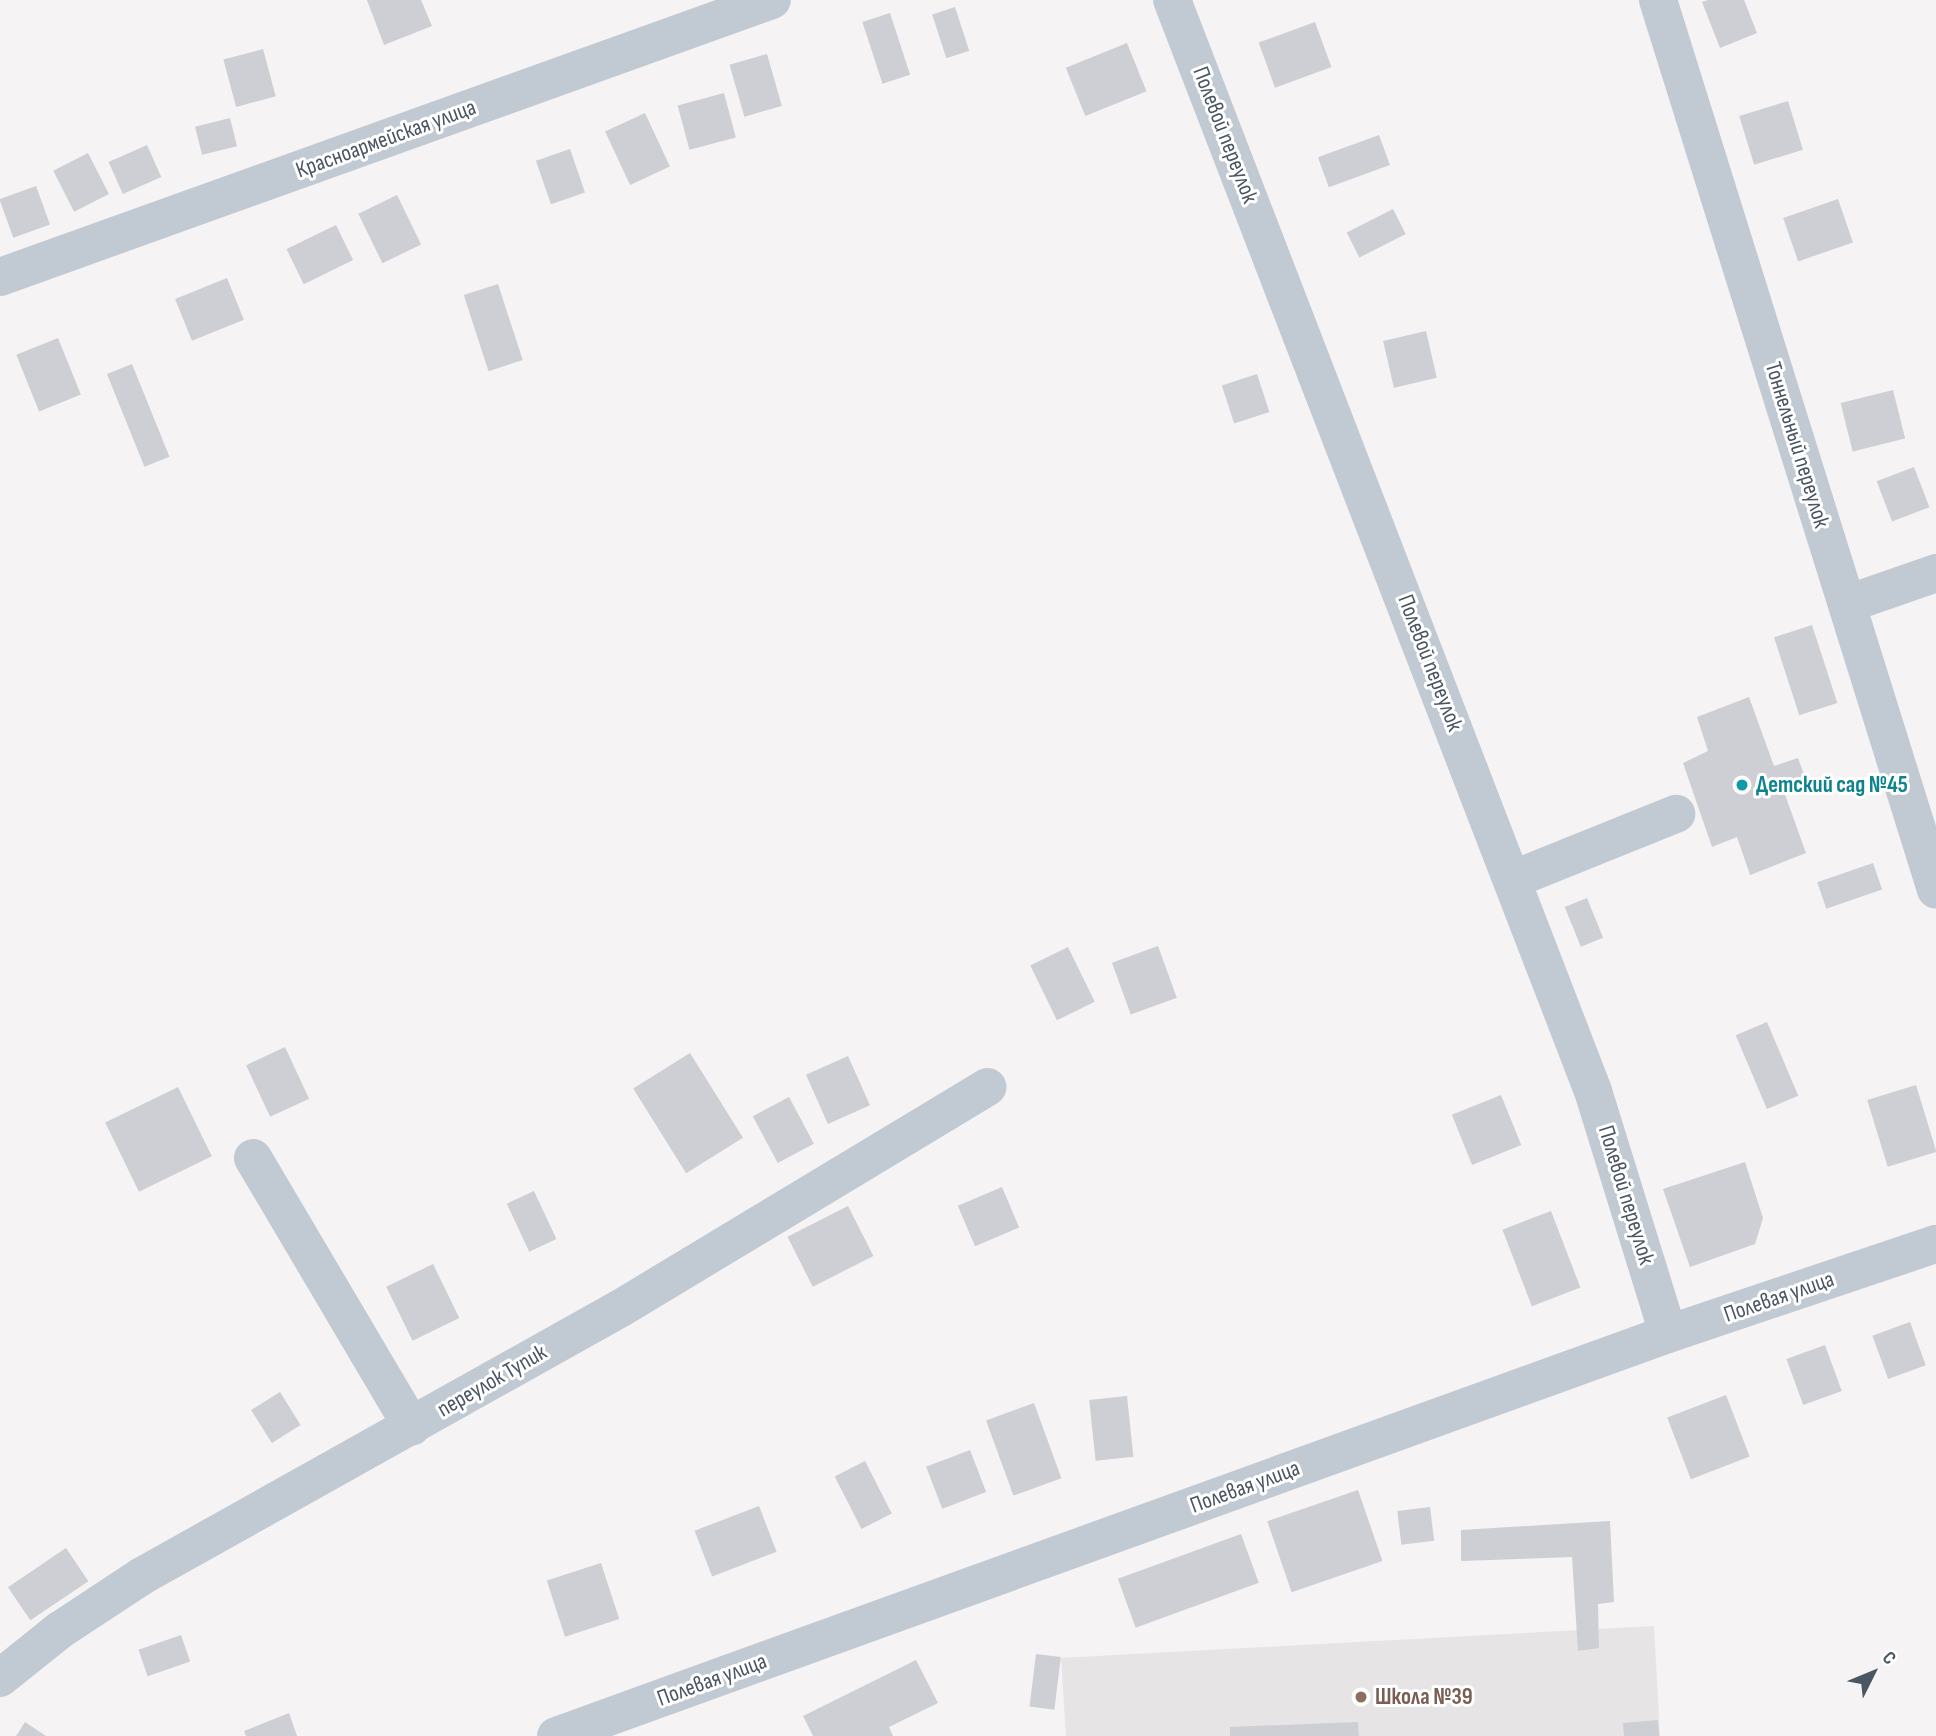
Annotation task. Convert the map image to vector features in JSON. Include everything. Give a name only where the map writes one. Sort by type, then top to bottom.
[{"type":"street","name":"Красноармейская улица","points":[[0,277],[772,0]]},
{"type":"street","name":"Полевой переулок","points":[[1172,0],[1514,879],[1593,1091],[1668,1334]]},
{"type":"street","name":"Тоннельный переулок","points":[[1658,0],[1936,891]]},
{"type":"street","points":[[1847,604],[1936,573]]},
{"type":"street","points":[[1514,879],[1676,814]]},
{"type":"street","name":"переулок Тупик","points":[[1,1676],[142,1576],[621,1308],[987,1087]]},
{"type":"street","points":[[253,1158],[412,1427]]},
{"type":"street","name":"Полевая улица","points":[[556,1736],[1668,1334],[1936,1244]]},
{"type":"shaded area","name":"Школа №39","points":[[1654,1626],[1660,1736],[1066,1736],[1061,1658]]},
{"type":"building","points":[[367,0],[421,0],[432,26],[384,45]]},
{"type":"building","points":[[1744,0],[1757,33],[1720,48],[1702,2]]},
{"type":"building","points":[[955,7],[969,51],[946,58],[932,14]]},
{"type":"building","points":[[890,13],[910,75],[883,84],[862,22]]},
{"type":"building","points":[[1315,22],[1331,67],[1275,88],[1259,43]]},
{"type":"building","points":[[1127,43],[1146,91],[1085,116],[1066,68]]},
{"type":"building","points":[[263,49],[276,96],[236,107],[223,60]]},
{"type":"building","points":[[767,54],[782,106],[744,117],[730,65]]},
{"type":"building","points":[[724,93],[736,137],[690,150],[678,105]]},
{"type":"building","points":[[1788,101],[1803,150],[1754,165],[1739,116]]},
{"type":"building","points":[[645,113],[670,166],[630,185],[605,132]]},
{"type":"building","points":[[230,118],[237,146],[202,155],[195,127]]},
{"type":"building","points":[[1379,135],[1390,165],[1329,187],[1318,157]]},
{"type":"building","points":[[147,145],[161,177],[123,194],[109,162]]},
{"type":"building","points":[[570,149],[585,192],[551,204],[536,161]]},
{"type":"building","points":[[88,153],[109,194],[74,212],[53,171]]},
{"type":"building","points":[[36,186],[50,225],[13,238],[0,199]]},
{"type":"building","points":[[397,195],[421,244],[382,263],[358,214]]},
{"type":"building","points":[[1838,199],[1853,242],[1798,261],[1783,218]]},
{"type":"building","points":[[1393,209],[1406,234],[1359,258],[1347,233]]},
{"type":"building","points":[[336,225],[353,260],[304,284],[287,249]]},
{"type":"building","points":[[227,278],[244,320],[192,341],[175,299]]},
{"type":"building","points":[[498,284],[523,360],[488,371],[464,295]]},
{"type":"building","points":[[1426,331],[1437,378],[1394,388],[1383,341]]},
{"type":"building","points":[[58,338],[81,395],[39,411],[16,355]]},
{"type":"building","points":[[132,364],[169,457],[144,467],[107,374]]},
{"type":"building","points":[[1257,374],[1269,412],[1234,423],[1222,385]]},
{"type":"building","points":[[1893,390],[1905,439],[1853,452],[1841,403]]},
{"type":"building","points":[[1914,467],[1929,507],[1892,521],[1877,481]]},
{"type":"building","points":[[1812,625],[1837,703],[1799,715],[1774,637]]},
{"type":"building","name":"Детский сад №45","points":[[1749,697],[1774,766],[1798,758],[1806,780],[1783,789],[1806,853],[1750,875],[1737,837],[1712,847],[1683,763],[1708,751],[1697,717]]},
{"type":"building","points":[[1873,863],[1882,889],[1826,909],[1817,882]]},
{"type":"building","points":[[1587,898],[1603,938],[1581,947],[1565,907]]},
{"type":"building","points":[[1158,946],[1177,998],[1131,1014],[1112,963]]},
{"type":"building","points":[[1068,947],[1095,1002],[1057,1020],[1030,965]]},
{"type":"building","points":[[1767,1022],[1798,1096],[1767,1109],[1736,1035]]},
{"type":"building","points":[[285,1047],[309,1099],[270,1117],[246,1065]]},
{"type":"building","points":[[690,1053],[743,1138],[686,1173],[633,1089]]},
{"type":"building","points":[[848,1056],[870,1105],[828,1124],[806,1075]]},
{"type":"building","points":[[1916,1085],[1936,1152],[1888,1167],[1867,1100]]},
{"type":"building","points":[[178,1087],[212,1156],[139,1192],[105,1123]]},
{"type":"building","points":[[1501,1095],[1521,1145],[1472,1165],[1452,1115]]},
{"type":"building","points":[[789,1097],[814,1144],[778,1163],[753,1116]]},
{"type":"building","points":[[1745,1162],[1763,1218],[1755,1244],[1690,1267],[1663,1189]]},
{"type":"building","points":[[1002,1187],[1019,1228],[975,1246],[958,1206]]},
{"type":"building","points":[[534,1191],[556,1239],[529,1252],[507,1204]]},
{"type":"building","points":[[848,1206],[873,1256],[813,1287],[787,1237]]},
{"type":"building","points":[[1551,1211],[1580,1288],[1532,1306],[1502,1230]]},
{"type":"building","points":[[433,1264],[459,1318],[413,1341],[386,1287]]},
{"type":"building","points":[[1910,1322],[1926,1365],[1888,1379],[1872,1336]]},
{"type":"building","points":[[1825,1345],[1842,1391],[1803,1405],[1786,1359]]},
{"type":"building","points":[[280,1392],[301,1425],[272,1443],[251,1410]]},
{"type":"building","points":[[1726,1395],[1750,1457],[1691,1479],[1667,1418]]},
{"type":"building","points":[[1127,1396],[1133,1457],[1096,1461],[1089,1400]]},
{"type":"building","points":[[1034,1403],[1061,1478],[1013,1496],[986,1420]]},
{"type":"building","points":[[970,1450],[986,1492],[942,1509],[926,1467]]},
{"type":"building","points":[[865,1461],[892,1514],[861,1529],[835,1476]]},
{"type":"building","points":[[1358,1490],[1382,1561],[1292,1592],[1267,1521]]},
{"type":"building","points":[[759,1506],[777,1552],[712,1576],[695,1531]]},
{"type":"building","points":[[1430,1507],[1434,1541],[1401,1545],[1397,1511]]},
{"type":"building","points":[[1610,1521],[1614,1602],[1598,1604],[1599,1648],[1578,1651],[1572,1557],[1461,1561],[1461,1530]]},
{"type":"building","points":[[1241,1534],[1259,1583],[1136,1628],[1118,1579]]},
{"type":"building","points":[[66,1548],[88,1581],[30,1620],[8,1587]]},
{"type":"building","points":[[601,1563],[619,1619],[565,1637],[547,1581]]},
{"type":"building","points":[[181,1635],[190,1661],[148,1676],[138,1650]]},
{"type":"building","points":[[1036,1654],[1061,1657],[1054,1710],[1030,1707]]},
{"type":"building","points":[[916,1660],[938,1703],[889,1727],[893,1736],[813,1736],[803,1716]]},
{"type":"building","points":[[289,1713],[297,1736],[246,1736],[244,1731]]},
{"type":"building","points":[[1658,1720],[1659,1736],[1624,1736],[1623,1723]]},
{"type":"building","points":[[25,1722],[46,1736],[16,1736]]},
{"type":"building","points":[[1358,1722],[1359,1736],[1230,1736],[1230,1727]]},
{"type":"place","name":"Детский сад №45","points":[[1742,785]]},
{"type":"place","name":"Школа №39","points":[[1361,1697]]}]
